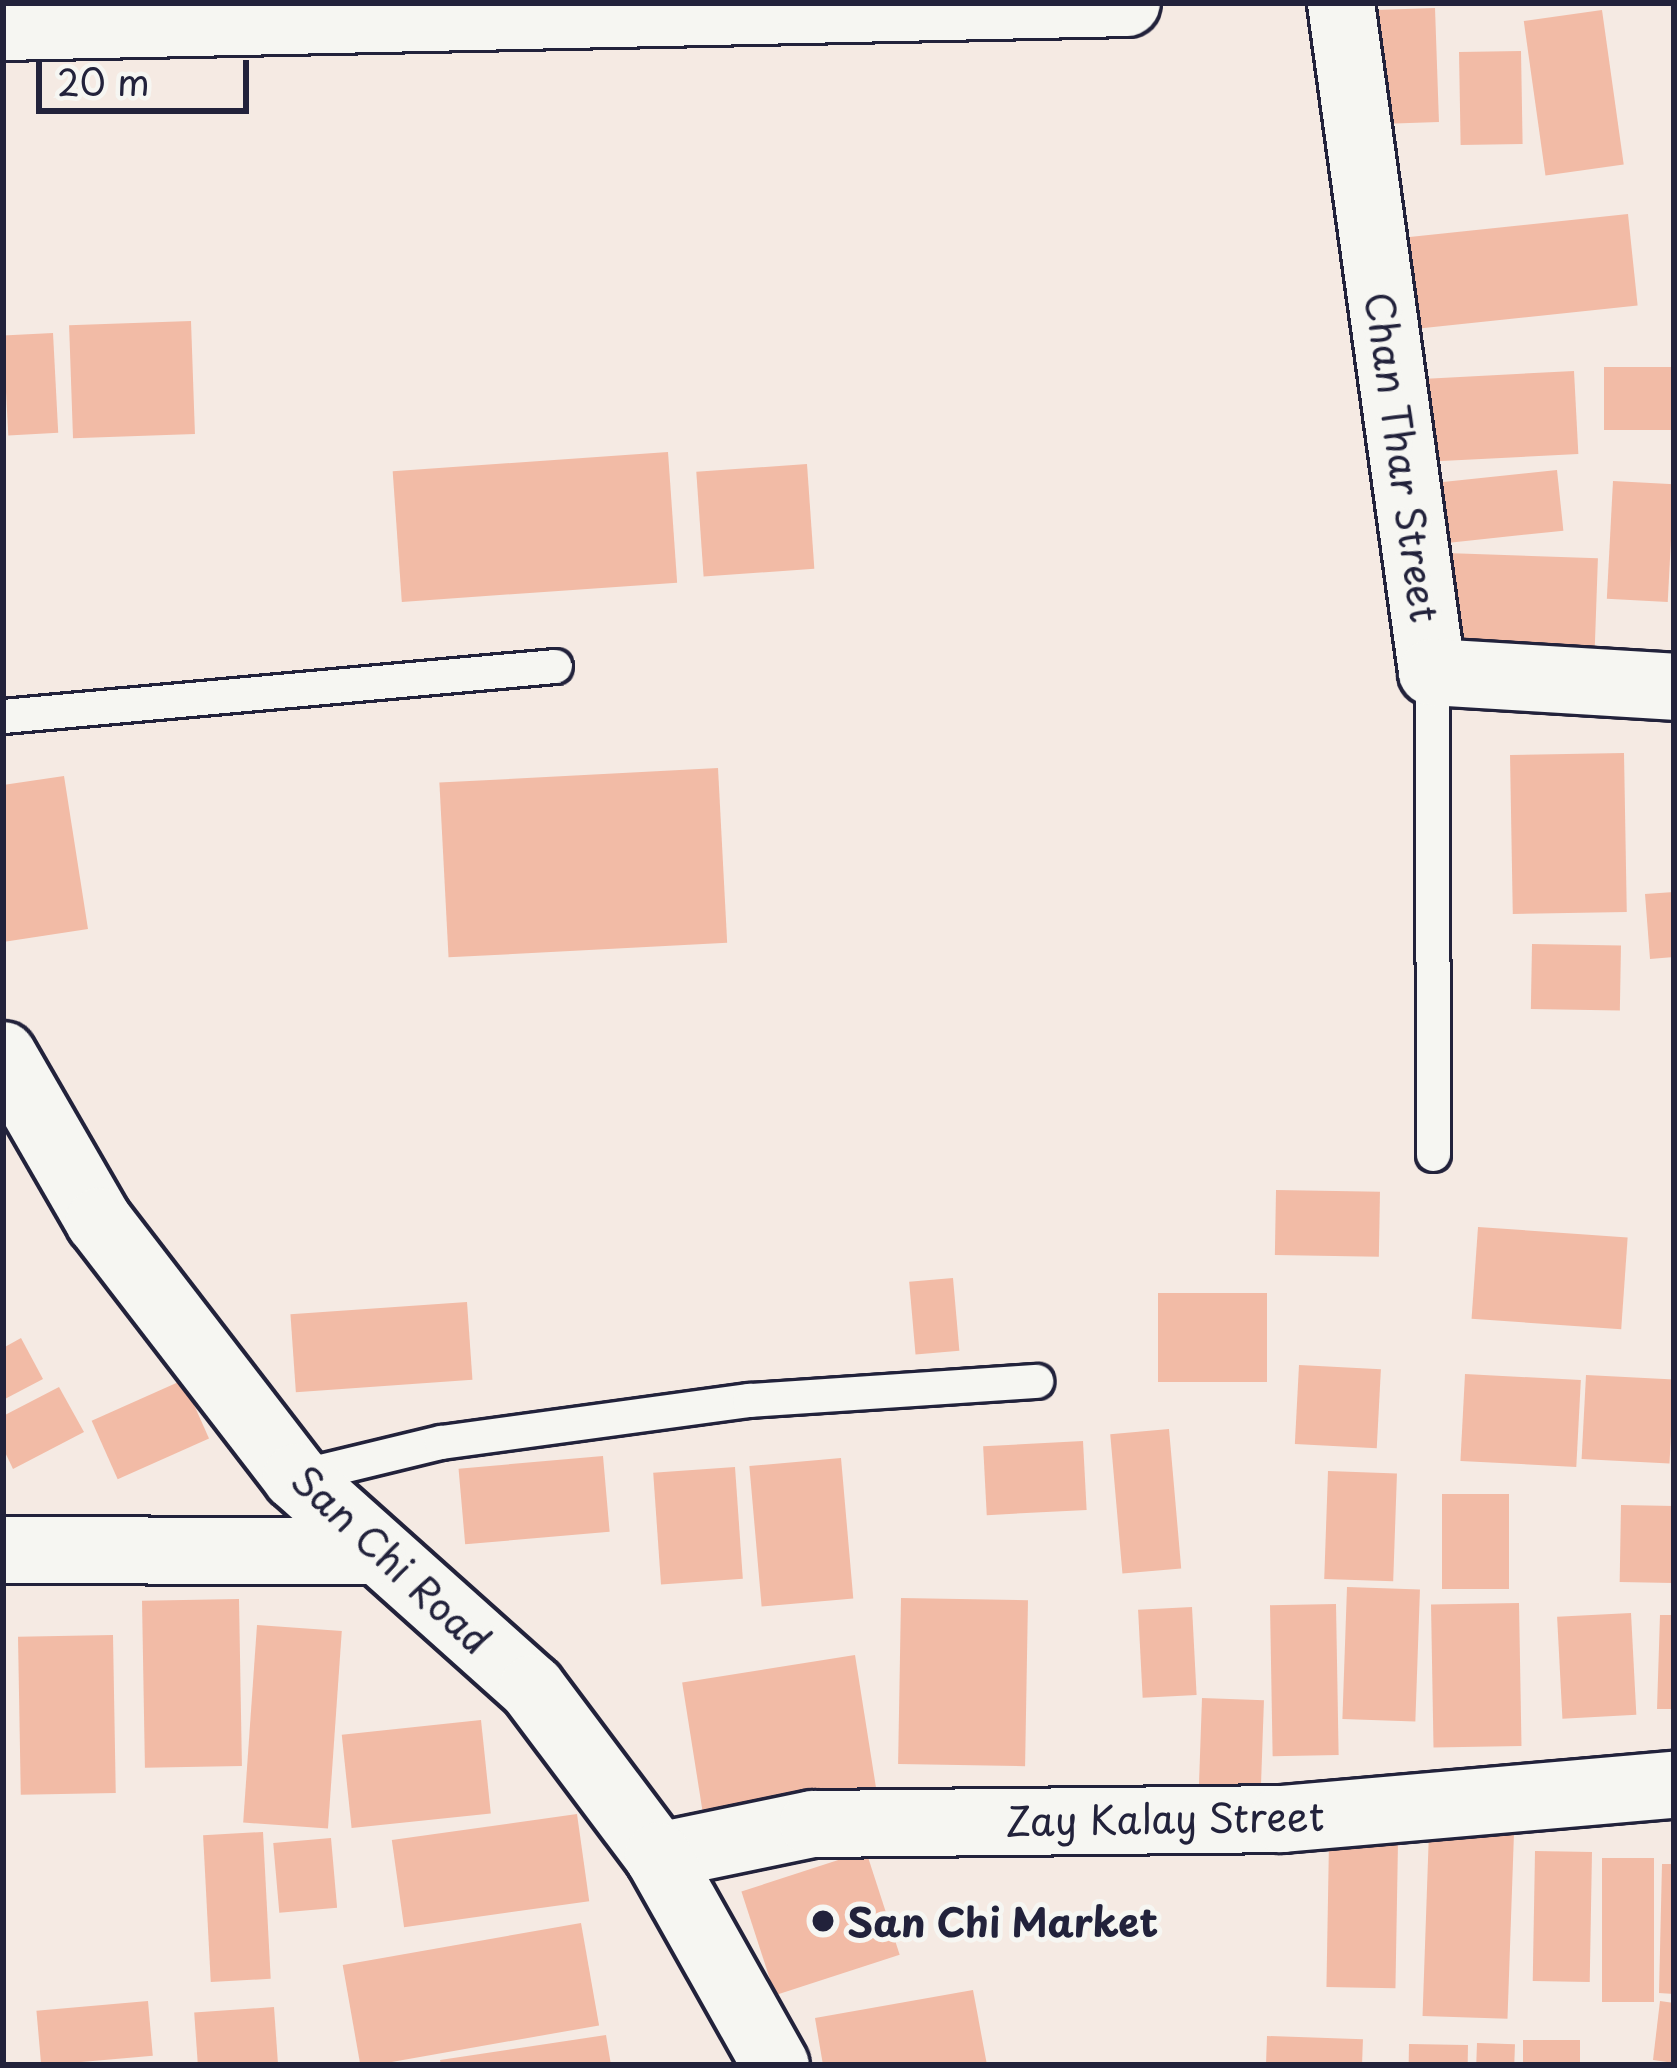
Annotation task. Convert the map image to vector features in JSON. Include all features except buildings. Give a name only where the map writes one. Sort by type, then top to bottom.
[{"type":"street","points":[[3,27],[1127,3]]},
{"type":"street","name":"Chan Thar Street","points":[[1341,3],[1432,672],[1674,687]]},
{"type":"street","name":"San Chi Road","points":[[3,1055],[99,1221],[296,1477],[373,1551],[532,1688],[658,1856],[776,2065]]},
{"type":"street","points":[[3,1550],[373,1551]]},
{"type":"street","name":"Zay Kalay Street","points":[[658,1856],[813,1823],[1282,1819],[1674,1785]]},
{"type":"lane","points":[[3,716],[555,667]]},
{"type":"lane","points":[[1432,672],[1433,1154]]},
{"type":"lane","points":[[296,1477],[441,1442],[725,1403],[1036,1381]]},
{"type":"place","name":"San Chi Market","points":[[823,1921]]}]
